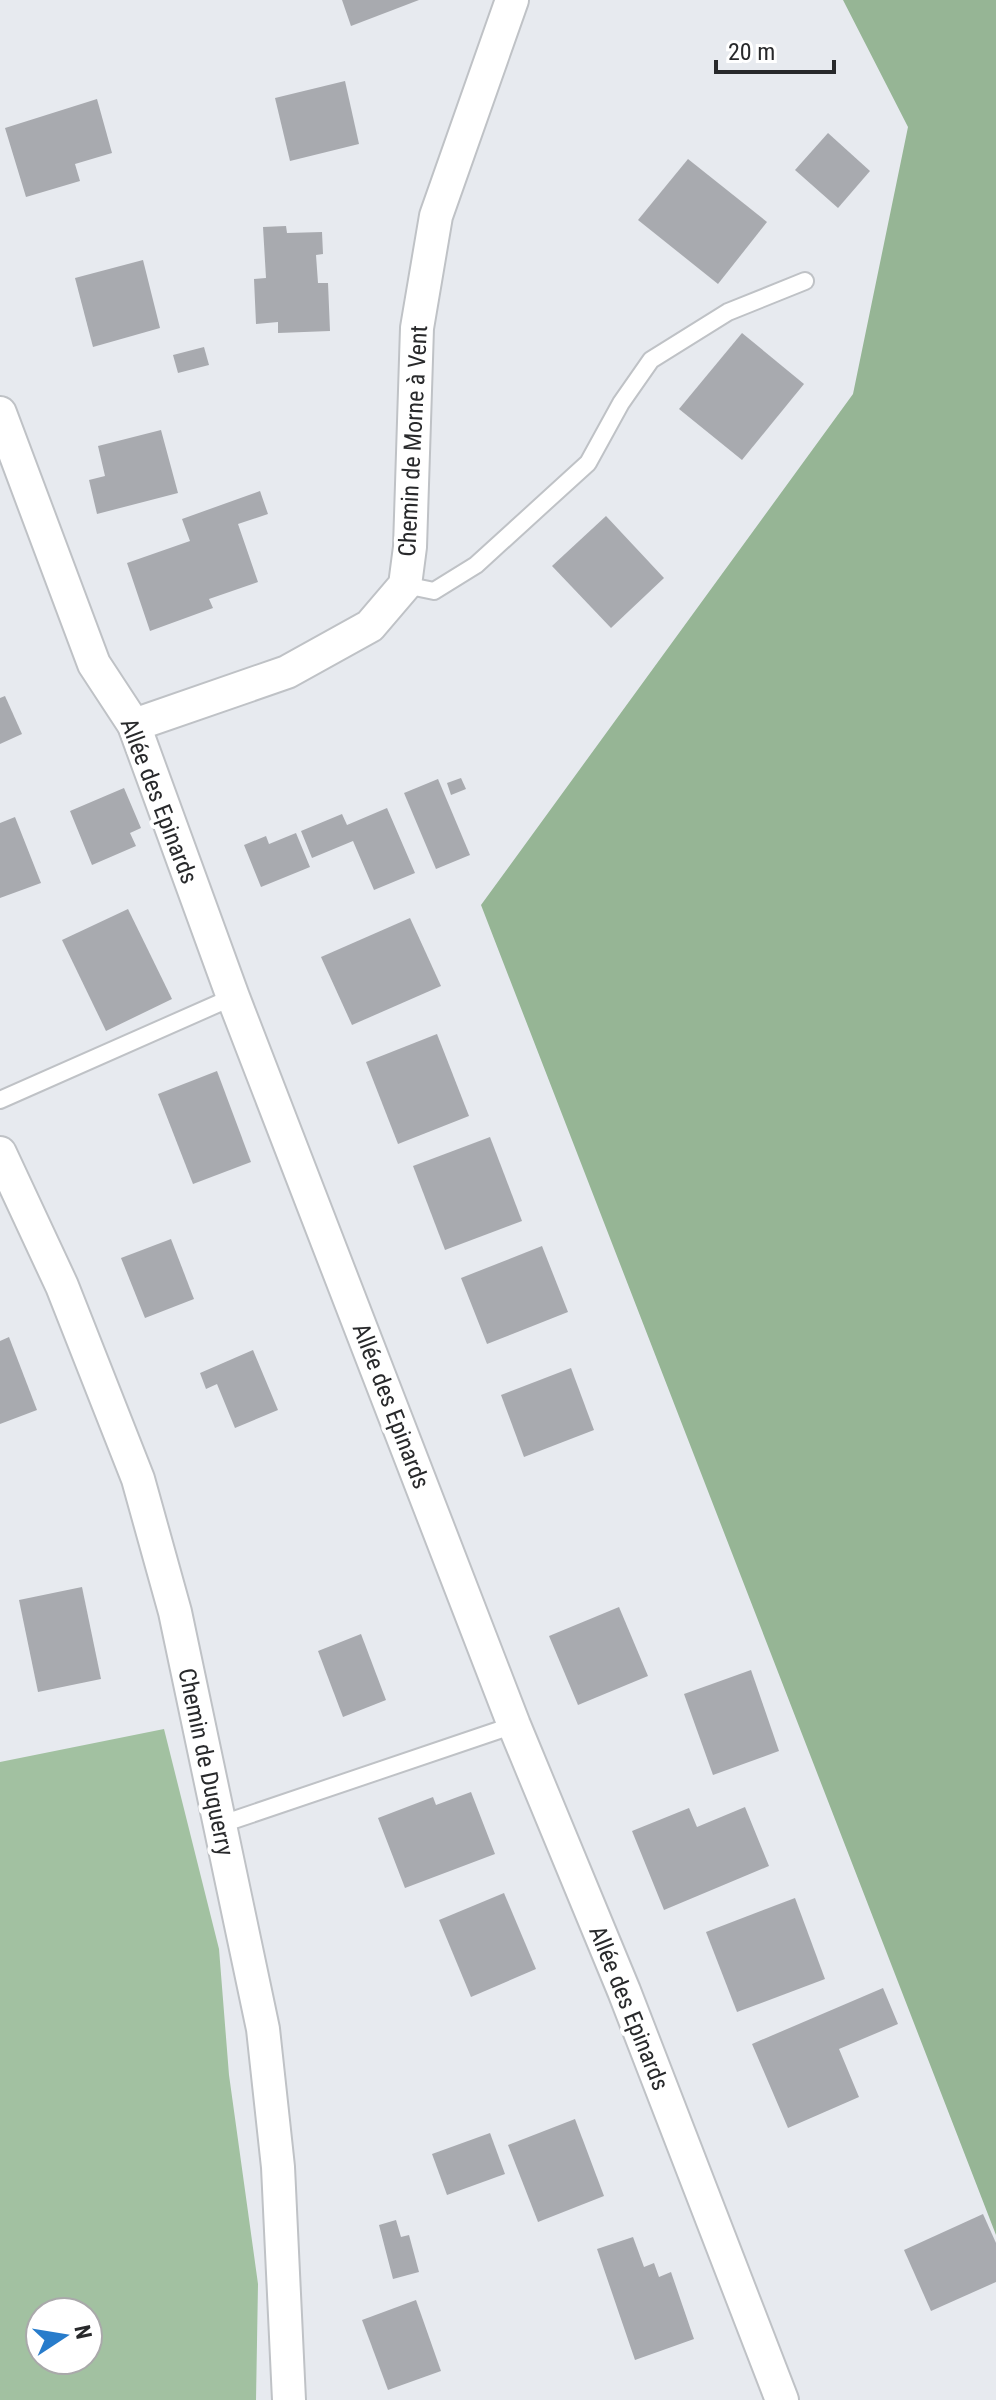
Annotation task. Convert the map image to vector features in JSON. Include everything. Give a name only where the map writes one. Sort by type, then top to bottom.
[{"type":"street","name":"Chemin de Morne à Vent","points":[[134,725],[287,672],[370,626],[405,585],[410,547],[417,328],[436,216],[512,0]]},
{"type":"street","name":"Allée des Epinards","points":[[0,413],[94,664],[134,725],[233,997],[514,1725],[624,1991],[782,2400]]},
{"type":"street","name":"Chemin de Duquerry","points":[[0,1153],[62,1286],[138,1479],[175,1612],[263,2029],[278,2167],[289,2400]]},
{"type":"lane","points":[[405,585],[434,591],[476,565],[588,463],[621,403],[651,360],[728,312],[805,281]]},
{"type":"lane","points":[[0,1100],[233,997]]},
{"type":"lane","points":[[219,1825],[514,1725]]},
{"type":"green space","points":[[843,0],[996,0],[996,2235],[481,905],[853,394],[908,127]]},
{"type":"green space","points":[[164,1729],[219,1949],[229,2075],[258,2284],[256,2400],[0,2400],[0,1762]]},
{"type":"building","points":[[342,0],[419,0],[351,26]]},
{"type":"building","points":[[345,81],[359,144],[290,161],[275,98]]},
{"type":"building","points":[[97,99],[112,153],[75,164],[80,181],[26,197],[5,128]]},
{"type":"building","points":[[828,133],[870,171],[838,208],[795,170]]},
{"type":"building","points":[[688,159],[767,222],[718,284],[638,220]]},
{"type":"building","points":[[286,226],[287,233],[322,232],[323,254],[316,255],[318,283],[328,283],[330,331],[278,333],[278,322],[256,324],[254,279],[266,278],[263,227]]},
{"type":"building","points":[[143,260],[160,328],[93,347],[75,278]]},
{"type":"building","points":[[742,333],[804,384],[742,460],[679,409]]},
{"type":"building","points":[[204,347],[209,365],[178,373],[173,355]]},
{"type":"building","points":[[161,430],[178,493],[97,514],[89,480],[105,476],[98,446]]},
{"type":"building","points":[[260,491],[268,514],[238,524],[258,582],[209,599],[213,608],[150,631],[127,563],[190,541],[182,519]]},
{"type":"building","points":[[606,516],[664,578],[611,628],[552,566]]},
{"type":"building","points":[[5,696],[22,734],[0,744],[0,698]]},
{"type":"building","points":[[461,778],[466,789],[451,795],[447,783]]},
{"type":"building","points":[[438,779],[470,855],[436,869],[404,793]]},
{"type":"building","points":[[124,788],[141,828],[130,833],[136,846],[92,865],[70,811]]},
{"type":"building","points":[[387,808],[415,873],[374,890],[353,841],[312,858],[301,831],[342,814],[347,825]]},
{"type":"building","points":[[15,817],[41,883],[0,898],[0,823]]},
{"type":"building","points":[[296,833],[310,867],[261,887],[244,845],[266,836],[269,844]]},
{"type":"building","points":[[128,909],[172,999],[106,1031],[62,940]]},
{"type":"building","points":[[410,918],[441,986],[352,1025],[321,957]]},
{"type":"building","points":[[437,1034],[469,1116],[398,1144],[366,1062]]},
{"type":"building","points":[[217,1071],[251,1162],[193,1184],[158,1094]]},
{"type":"building","points":[[490,1137],[522,1221],[445,1250],[413,1166]]},
{"type":"building","points":[[171,1239],[194,1299],[145,1318],[121,1258]]},
{"type":"building","points":[[542,1246],[568,1312],[487,1344],[461,1278]]},
{"type":"building","points":[[9,1337],[37,1410],[0,1424],[0,1341]]},
{"type":"building","points":[[253,1350],[278,1410],[235,1428],[217,1384],[206,1389],[200,1373]]},
{"type":"building","points":[[571,1368],[594,1430],[524,1457],[501,1395]]},
{"type":"building","points":[[82,1587],[101,1679],[38,1692],[19,1600]]},
{"type":"building","points":[[619,1607],[648,1676],[578,1705],[549,1636]]},
{"type":"building","points":[[361,1634],[386,1700],[343,1717],[318,1651]]},
{"type":"building","points":[[751,1670],[779,1751],[713,1775],[684,1694]]},
{"type":"building","points":[[471,1792],[495,1854],[405,1888],[378,1818],[433,1797],[436,1805]]},
{"type":"building","points":[[745,1807],[769,1866],[664,1910],[632,1831],[689,1808],[697,1827]]},
{"type":"building","points":[[504,1893],[536,1969],[471,1997],[439,1920]]},
{"type":"building","points":[[795,1898],[825,1979],[737,2012],[706,1932]]},
{"type":"building","points":[[883,1988],[898,2024],[839,2049],[859,2097],[788,2128],[752,2044]]},
{"type":"building","points":[[575,2119],[604,2196],[538,2222],[508,2145]]},
{"type":"building","points":[[490,2133],[505,2174],[447,2195],[432,2154]]},
{"type":"building","points":[[983,2214],[996,2243],[996,2282],[931,2311],[904,2250]]},
{"type":"building","points":[[396,2220],[401,2237],[409,2235],[419,2272],[393,2279],[379,2225]]},
{"type":"building","points":[[633,2237],[644,2267],[654,2263],[659,2277],[671,2272],[694,2339],[635,2360],[597,2249]]},
{"type":"building","points":[[416,2300],[441,2371],[388,2390],[362,2320]]}]
